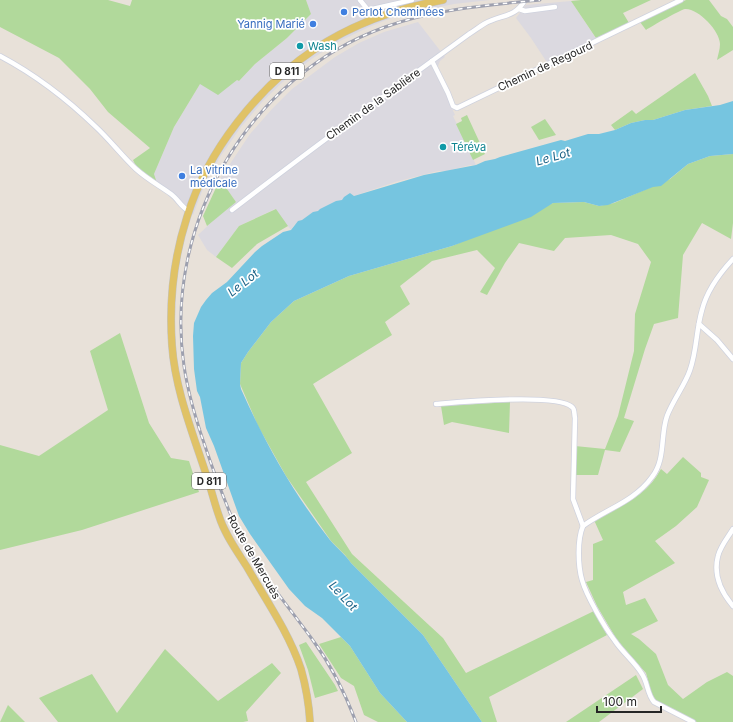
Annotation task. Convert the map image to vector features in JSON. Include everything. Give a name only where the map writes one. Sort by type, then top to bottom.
[{"type":"main road","name":"D 811","points":[[189,211],[202,180],[224,140],[254,102],[282,75],[315,49],[355,27],[423,2],[443,0]]},
{"type":"main road","name":"Route de Mercuès","points":[[189,211],[181,237],[175,265],[172,304],[172,347],[178,384],[183,404],[224,530],[285,632],[295,654],[306,690],[310,722]]},
{"type":"street","points":[[360,0],[368,10],[412,0]]},
{"type":"street","points":[[520,8],[525,0]]},
{"type":"street","name":"Chemin de Regourd","points":[[432,61],[453,106],[457,108],[681,0]]},
{"type":"street","name":"Chemin de la Sablière","points":[[232,210],[310,150],[485,23],[514,12],[520,8],[525,11],[555,7]]},
{"type":"street","points":[[0,56],[22,68],[67,100],[97,128],[136,169],[171,194],[184,209],[189,211]]},
{"type":"street","points":[[693,722],[654,702],[650,698],[643,675],[615,641],[594,606],[582,581],[579,542],[580,533],[583,526],[591,520],[623,504],[634,496],[647,484],[659,466],[667,417],[690,371],[705,300],[720,274],[733,258]]},
{"type":"street","points":[[699,324],[717,340],[733,359]]},
{"type":"street","points":[[728,353],[733,350]]},
{"type":"street","points":[[436,404],[526,399],[546,400],[564,403],[571,406],[574,410],[575,418],[573,499],[583,526]]},
{"type":"street","points":[[733,529],[718,556],[717,565],[720,585],[726,597],[733,606]]},
{"type":"shaded area","points":[[306,0],[490,0],[454,4],[396,16],[340,41],[313,58],[287,78],[263,101],[241,127],[220,157],[203,189],[193,215],[157,183],[154,174],[174,127],[200,84],[239,81],[255,64],[287,38],[311,14]]},
{"type":"shaded area","points":[[571,1],[599,43],[550,67],[516,18],[526,5]]},
{"type":"shaded area","points":[[418,22],[445,57],[434,69],[455,115],[453,116],[476,165],[470,165],[447,171],[438,171],[395,182],[354,196],[350,193],[342,201],[311,214],[294,225],[291,230],[275,209],[239,226],[216,257],[207,250],[198,235],[236,202],[220,179],[250,134],[272,109],[292,89],[335,57],[359,43],[384,32]]},
{"type":"green space","points":[[0,0],[108,0],[130,6],[132,0],[306,0],[311,14],[287,38],[255,64],[239,81],[237,80],[218,95],[200,84],[174,127],[154,174],[157,183],[136,166],[133,160],[150,148],[108,112],[90,89],[59,58],[0,27]]},
{"type":"green space","points":[[651,0],[623,13],[629,23],[596,38],[571,1]]},
{"type":"green space","points":[[686,0],[709,0],[721,16],[727,19],[733,27],[733,50],[717,60],[720,44],[716,33],[702,16],[690,10],[682,10],[646,30],[640,22]]},
{"type":"green space","points":[[695,73],[712,106],[685,110],[653,120],[631,123],[615,130],[611,125],[632,110],[636,114]]},
{"type":"green space","points":[[467,115],[485,154],[473,160],[456,124],[462,121],[461,118]]},
{"type":"green space","points":[[545,119],[556,135],[539,140],[531,127]]},
{"type":"green space","points":[[733,154],[733,223],[731,239],[702,223],[683,255],[678,318],[654,324],[624,418],[634,421],[620,452],[605,450],[598,475],[575,475],[575,446],[605,449],[618,416],[634,351],[635,314],[651,262],[638,244],[611,235],[565,238],[554,251],[519,243],[505,263],[487,295],[480,292],[495,268],[477,250],[432,261],[400,286],[410,304],[385,322],[392,335],[313,384],[352,453],[306,482],[352,554],[443,638],[466,673],[594,611],[607,635],[489,697],[497,722],[482,722],[423,635],[331,541],[286,476],[258,426],[240,384],[241,363],[271,322],[294,301],[349,276],[452,246],[553,203],[584,202],[599,206],[614,203],[670,179],[688,164],[710,156]]},
{"type":"green space","points":[[220,179],[236,202],[207,226],[203,216]]},
{"type":"green space","points":[[276,209],[288,226],[257,244],[232,268],[216,257],[239,226]]},
{"type":"green space","points":[[120,333],[149,423],[171,458],[189,461],[199,492],[82,530],[0,550],[0,445],[39,456],[108,410],[90,351]]},
{"type":"green space","points":[[510,402],[509,433],[452,422],[444,425],[441,406]]},
{"type":"green space","points":[[683,457],[701,473],[701,477],[709,480],[697,507],[676,526],[655,541],[675,563],[623,592],[626,605],[645,598],[658,621],[631,634],[656,654],[668,685],[683,699],[707,682],[727,672],[733,676],[733,722],[697,722],[657,701],[652,695],[646,673],[617,640],[597,606],[586,582],[593,580],[593,544],[603,540],[594,520],[641,494],[661,469],[667,474]]},
{"type":"green space","points":[[341,637],[350,646],[380,693],[407,722],[378,722],[364,715],[354,686],[341,678],[319,644]]},
{"type":"green space","points":[[306,642],[338,691],[315,698],[308,670],[299,645]]},
{"type":"green space","points":[[165,649],[218,701],[272,663],[281,673],[246,712],[248,721],[243,722],[58,722],[39,698],[92,674],[117,713]]},
{"type":"green space","points":[[636,675],[643,689],[599,722],[566,722]]},
{"type":"green space","points":[[8,705],[25,722],[0,722]]},
{"type":"water","name":"Le Lot","points":[[733,101],[733,154],[710,156],[688,164],[661,186],[653,187],[608,205],[599,206],[584,202],[553,203],[531,217],[452,246],[349,276],[294,301],[271,322],[241,363],[241,389],[270,448],[304,505],[330,540],[351,563],[423,635],[482,722],[407,722],[380,693],[350,646],[322,618],[305,606],[289,589],[239,516],[206,428],[200,397],[197,391],[194,369],[193,336],[194,323],[201,307],[212,293],[227,282],[262,246],[283,232],[291,230],[298,221],[336,201],[342,200],[350,193],[354,196],[424,175],[476,165],[485,161],[561,140],[565,141],[588,134],[599,134],[615,130],[631,123],[653,120],[685,110],[720,105]]},
{"type":"railway","points":[[356,722],[347,700],[325,659],[261,570],[243,540],[235,525],[216,476],[195,416],[184,366],[181,313],[187,260],[203,209],[226,162],[256,118],[293,81],[336,50],[385,27],[442,12],[481,6],[540,0]]},
{"type":"place","name":"Perlot Cheminées","points":[[344,12]]},
{"type":"place","name":"Yannig Marié","points":[[313,24]]},
{"type":"place","name":"Wash","points":[[300,46]]},
{"type":"place","name":"Téréva","points":[[443,147]]},
{"type":"place","name":"La vitrine médicale","points":[[182,176]]}]
